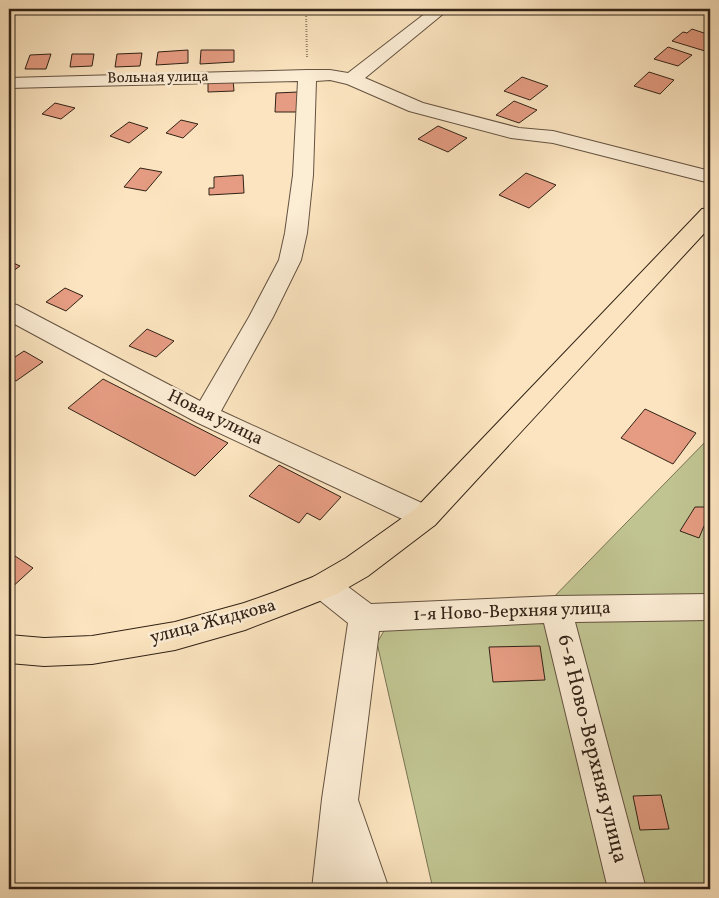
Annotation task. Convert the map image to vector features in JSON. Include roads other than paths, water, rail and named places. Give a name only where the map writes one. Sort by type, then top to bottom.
[{"type":"main road","name":"улица Жидкова","points":[[9,649],[44,652],[92,650],[175,636],[245,616],[324,586],[357,567],[425,517],[710,214]]},
{"type":"street","points":[[352,79],[441,9]]},
{"type":"street","points":[[205,415],[261,317],[290,260],[296,233],[303,175],[307,75]]},
{"type":"street","name":"Вольная улица","points":[[9,83],[330,75],[352,79],[416,107],[518,134],[553,137],[710,178]]},
{"type":"street","name":"Новая улица","points":[[9,311],[205,415],[425,517]]},
{"type":"street","points":[[324,586],[365,618],[340,799],[331,889]]},
{"type":"street","name":"1-я Ново-Верхняя улица","points":[[365,618],[556,610],[710,608]]},
{"type":"street","name":"6-я Ново-Верхняя улица","points":[[556,610],[627,889]]},
{"type":"street","points":[[340,799],[370,889]]}]
